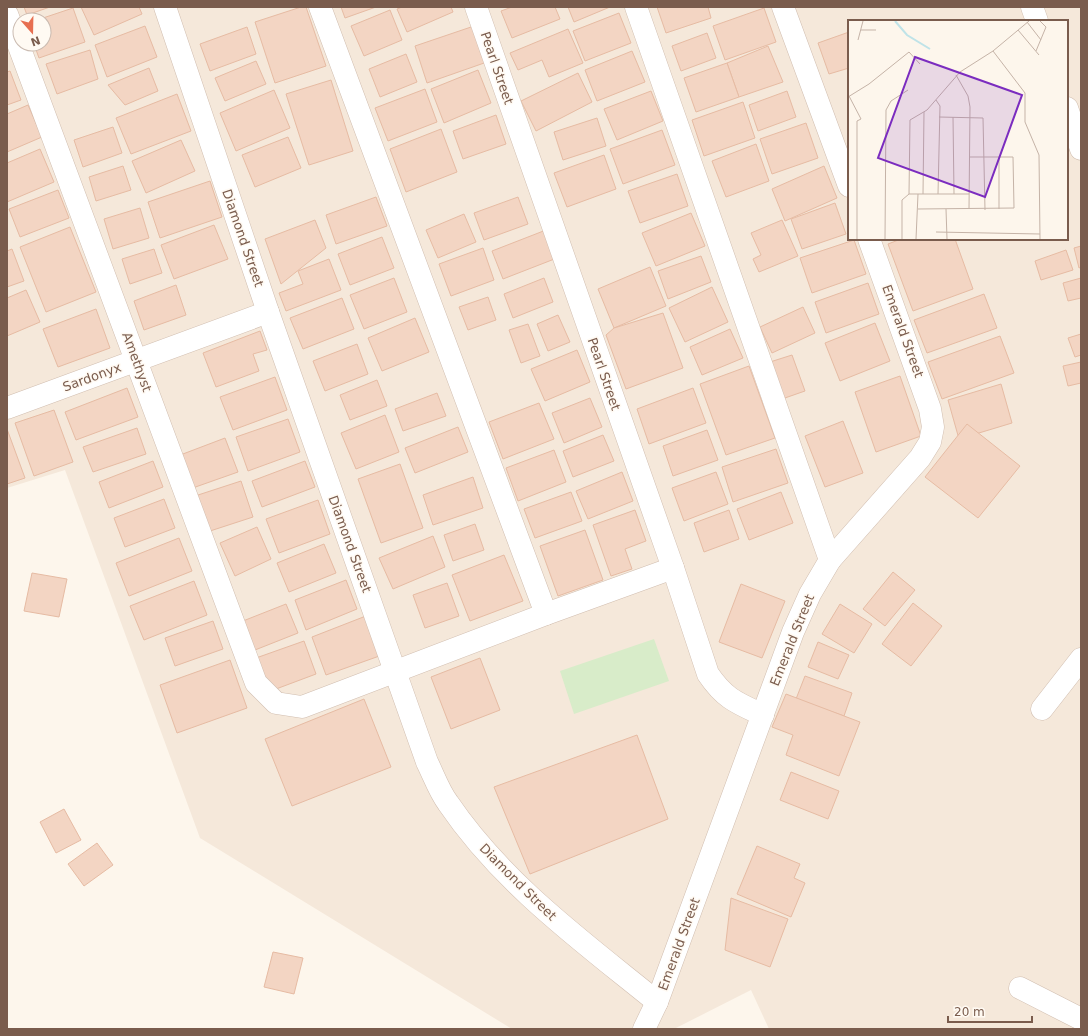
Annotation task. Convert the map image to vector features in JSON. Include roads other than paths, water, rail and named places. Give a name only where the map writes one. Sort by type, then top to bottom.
[{"type":"street","name":"Diamond Street","points":[[165,7],[268,312],[427,762],[440,789],[447,802],[489,856],[541,908],[658,1002]]},
{"type":"street","points":[[320,7],[546,614]]},
{"type":"street","name":"Pearl Street","points":[[476,7],[708,674],[718,689],[730,699],[763,715]]},
{"type":"street","points":[[636,7],[830,560]]},
{"type":"street","points":[[783,7],[848,183]]},
{"type":"street","points":[[1032,7],[1037,20]]},
{"type":"street","name":"Amethyst","points":[[7,14],[256,683],[276,703],[302,707],[396,672]]},
{"type":"street","points":[[1068,111],[1081,148]]},
{"type":"street","name":"Emerald Street","points":[[644,1029],[658,1002],[793,632],[810,594],[830,560],[920,458],[930,442],[933,427],[925,393],[869,240]]},
{"type":"street","name":"Sardonyx","points":[[7,407],[137,361],[268,312]]},
{"type":"street","points":[[396,672],[546,614],[672,568]]},
{"type":"street","points":[[1042,709],[1081,659]]},
{"type":"street","points":[[1020,988],[1081,1019]]}]
